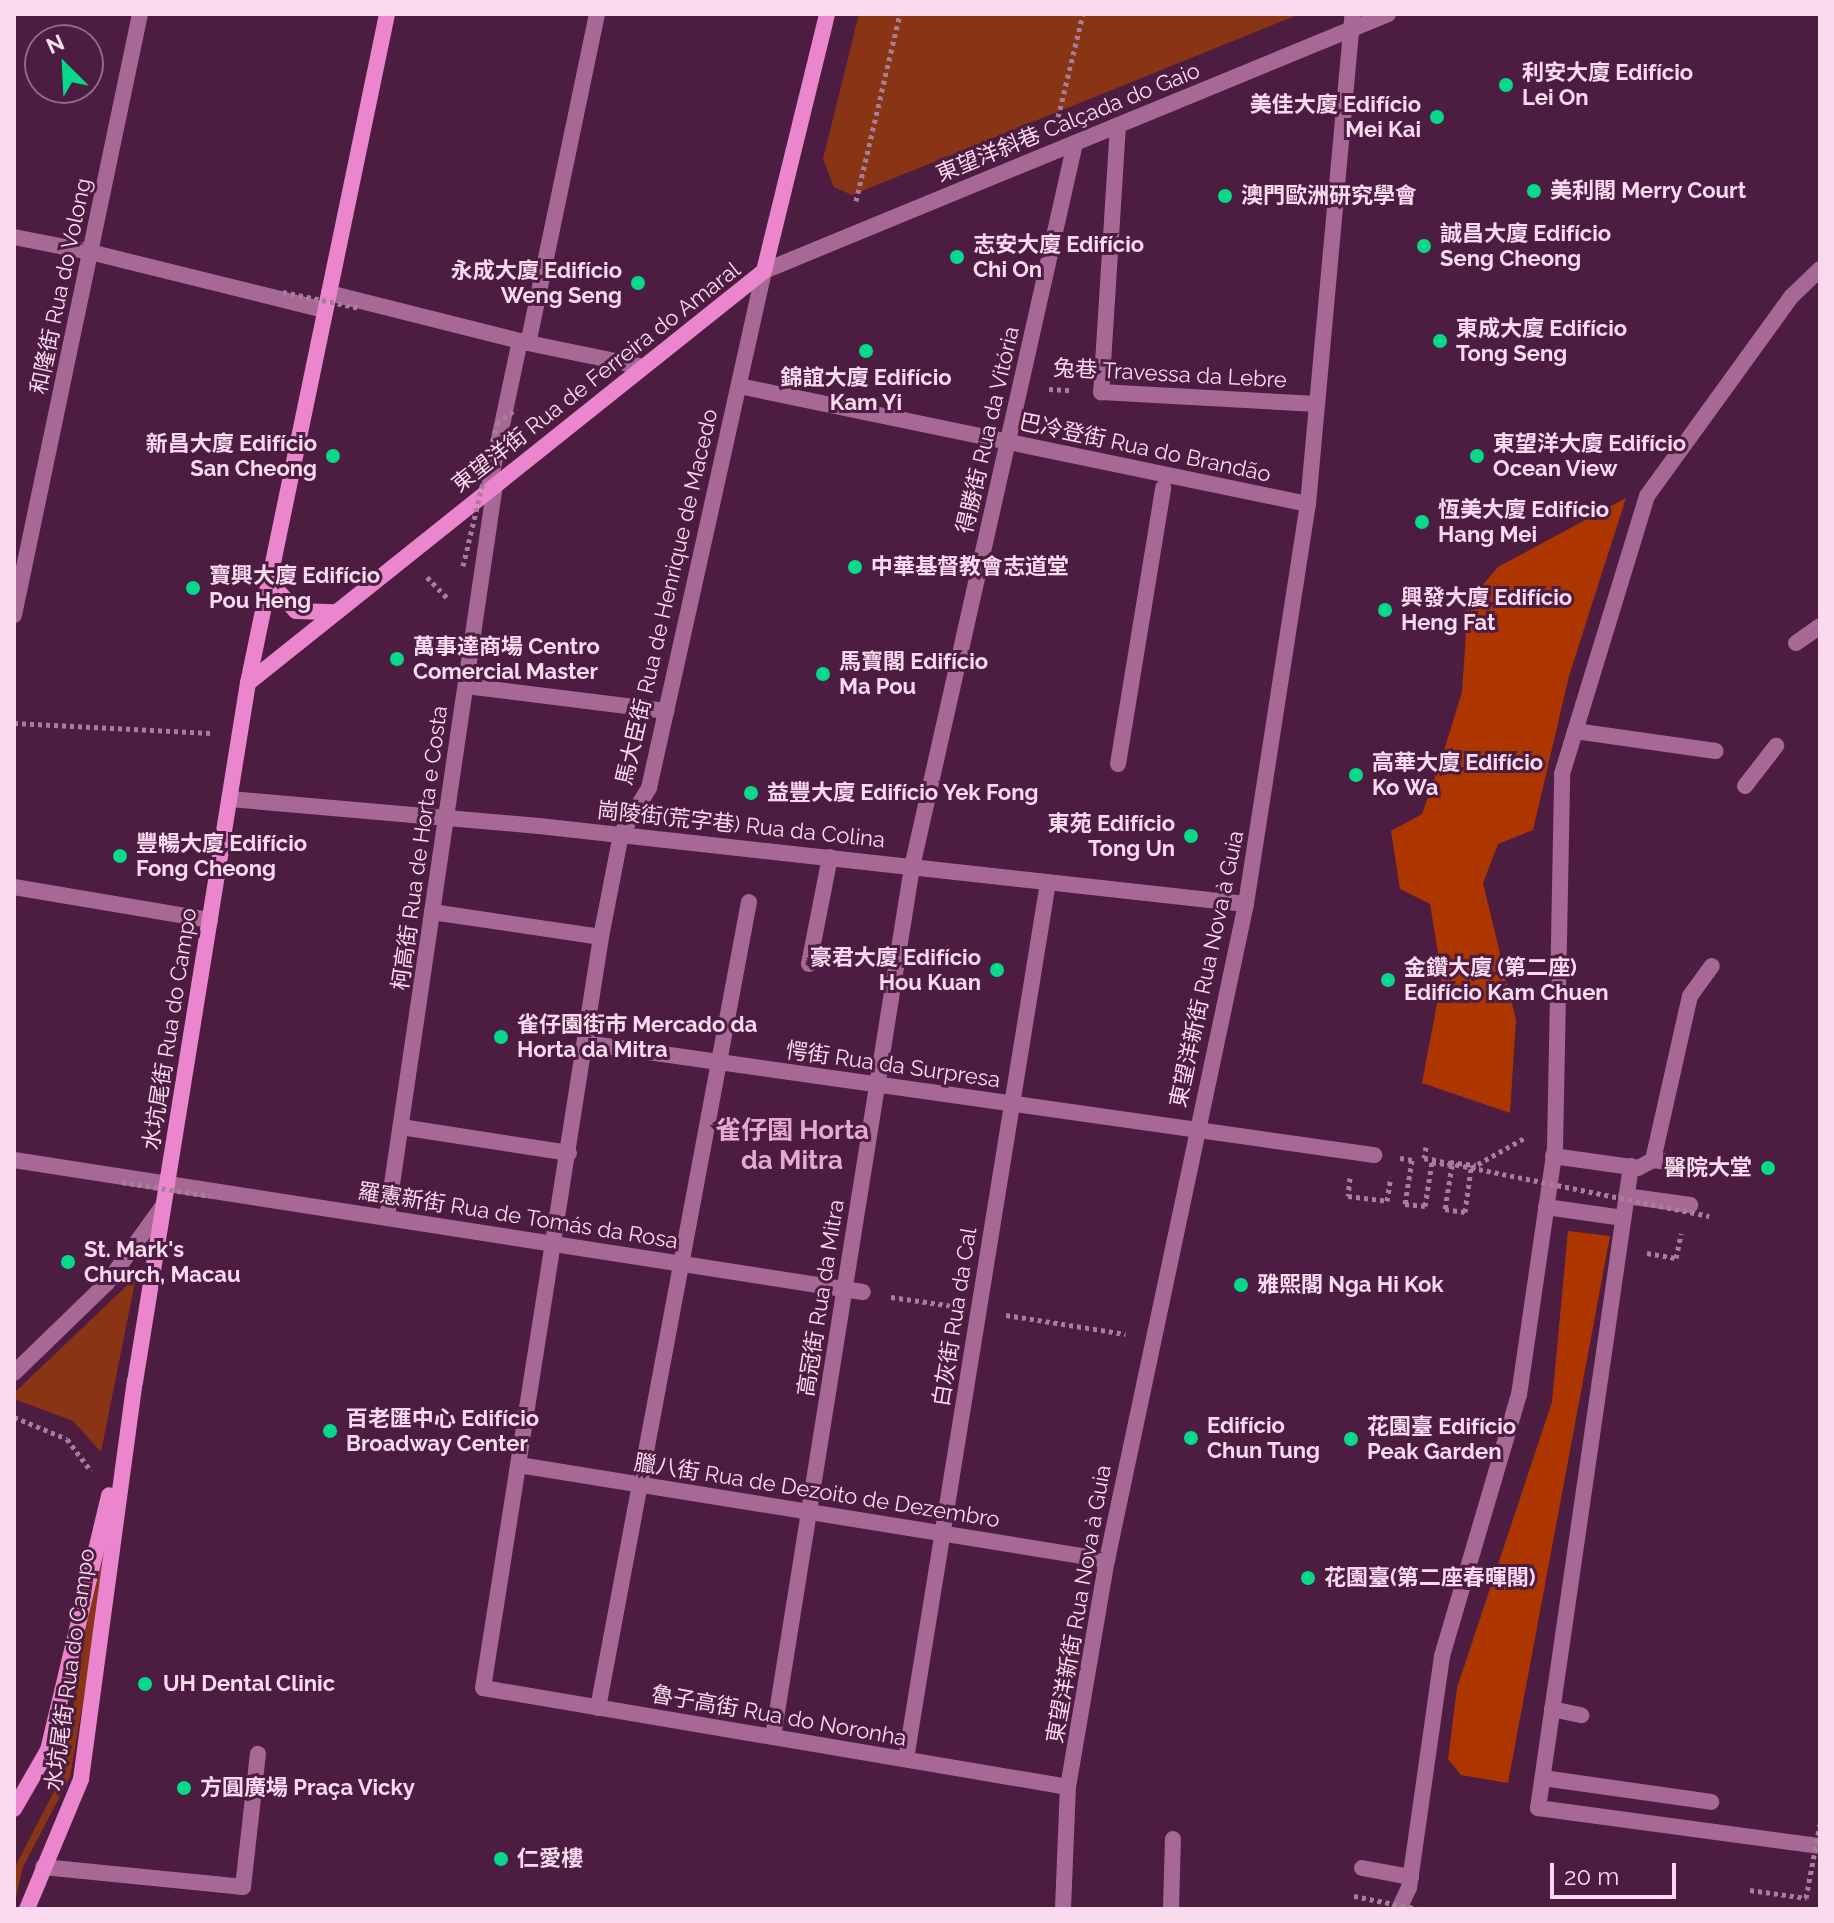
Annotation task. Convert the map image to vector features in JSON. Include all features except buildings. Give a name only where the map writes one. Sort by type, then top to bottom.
[{"type":"main road","name":"水坑尾街 Rua do Campo","points":[[27,1909],[81,1779],[135,1382],[248,683],[387,14]]},
{"type":"main road","name":"東望洋街 Rua de Ferreira do Amaral","points":[[248,683],[764,271],[827,14]]},
{"type":"main road","points":[[273,562],[277,590],[296,611],[339,610]]},
{"type":"main road","name":"水坑尾街 Rua do Campo","points":[[14,1809],[48,1750],[135,1382]]},
{"type":"street","name":"和隆街 Rua do Volong","points":[[14,615],[140,14]]},
{"type":"street","name":"柯高街 Rua de Horta e Costa","points":[[387,1218],[466,686],[492,488],[597,14]]},
{"type":"street","name":"東望洋斜巷 Calçada do Gaio","points":[[764,271],[1118,125],[1351,22],[1388,14]]},
{"type":"street","name":"東望洋新街 Rua Nova à Guia","points":[[1063,1909],[1068,1787],[1107,1560],[1246,904],[1308,504],[1351,22]]},
{"type":"street","points":[[1101,392],[1118,125]]},
{"type":"street","name":"得勝街 Rua da Vitória","points":[[912,867],[1075,143]]},
{"type":"street","points":[[14,237],[90,252],[325,310]]},
{"type":"street","points":[[1399,1909],[1411,1877],[1442,1656],[1519,1395],[1554,1148],[1558,802],[1575,731],[1647,496],[1792,296],[1820,269]]},
{"type":"street","name":"馬大臣街 Rua de Henrique de Macedo","points":[[483,1688],[601,937],[621,834],[649,788],[764,271]]},
{"type":"street","points":[[329,293],[445,317],[443,325],[644,367]]},
{"type":"street","name":"巴冷登街 Rua do Brandão","points":[[739,386],[1308,504]]},
{"type":"street","name":"兔巷 Travessa da Lebre","points":[[1101,392],[1317,404]]},
{"type":"street","points":[[1118,764],[1163,488]]},
{"type":"street","points":[[1796,643],[1820,626]]},
{"type":"street","points":[[466,686],[666,711]]},
{"type":"street","points":[[1575,731],[1716,751]]},
{"type":"street","points":[[1745,786],[1776,746]]},
{"type":"street","name":"崗陵街(荒字巷) Rua da Colina","points":[[230,799],[621,834],[1246,904]]},
{"type":"street","points":[[809,964],[830,857]]},
{"type":"street","name":"高冠街 Rua da Mitra","points":[[773,1737],[912,867]]},
{"type":"street","name":"白灰街 Rua da Cal","points":[[906,1759],[1048,882]]},
{"type":"street","points":[[14,887],[210,920]]},
{"type":"street","points":[[598,1708],[749,902]]},
{"type":"street","points":[[432,912],[601,937]]},
{"type":"street","points":[[1653,1160],[1690,996],[1712,966]]},
{"type":"street","name":"愕街 Rua da Surpresa","points":[[585,1043],[1374,1155]]},
{"type":"street","points":[[401,1127],[569,1153]]},
{"type":"street","points":[[1554,1148],[1631,1166],[1653,1160],[1688,1165]]},
{"type":"street","name":"羅憲新街 Rua de Tomás da Rosa","points":[[14,1160],[255,1200],[863,1292]]},
{"type":"street","points":[[1631,1166],[1538,1808],[1820,1846]]},
{"type":"street","points":[[1626,1196],[1690,1205]]},
{"type":"street","points":[[14,1373],[107,1283],[163,1206]]},
{"type":"street","points":[[1546,1207],[1623,1218]]},
{"type":"street","name":"臘八街 Rua de Dezoito de Dezembro","points":[[519,1465],[1107,1560]]},
{"type":"street","name":"魯子高街 Rua do Noronha","points":[[483,1688],[1068,1787]]},
{"type":"street","points":[[1552,1709],[1581,1715]]},
{"type":"street","points":[[43,1867],[243,1887],[258,1754]]},
{"type":"street","points":[[1543,1778],[1711,1802]]},
{"type":"street","points":[[1171,1909],[1173,1839]]},
{"type":"street","points":[[1362,1868],[1411,1877]]},
{"type":"path","points":[[847,237],[900,14]]},
{"type":"path","points":[[1050,153],[1083,14]]},
{"type":"path","points":[[283,292],[360,308]]},
{"type":"path","name":"兔巷 Travessa da Lebre","points":[[1020,388],[1101,392]]},
{"type":"path","points":[[463,566],[497,423],[516,409]]},
{"type":"path","points":[[491,450],[515,430]]},
{"type":"path","points":[[439,565],[427,576],[440,598],[461,590]]},
{"type":"path","points":[[14,723],[240,734]]},
{"type":"path","points":[[1424,1158],[1476,1166],[1527,1136],[1554,1148]]},
{"type":"path","points":[[1424,1158],[1426,1147]]},
{"type":"path","points":[[1348,1196],[1387,1201],[1395,1157],[1403,1158],[1412,1160],[1405,1204],[1425,1206],[1432,1162],[1452,1165],[1445,1209],[1465,1212],[1476,1166]]},
{"type":"path","points":[[1424,1158],[1709,1216]]},
{"type":"path","points":[[122,1182],[210,1196]]},
{"type":"path","points":[[14,1417],[67,1439],[88,1464],[102,1526]]},
{"type":"path","points":[[1750,1890],[1806,1898],[1820,1824]]},
{"type":"path","points":[[1354,1896],[1419,1909]]},
{"type":"shaded area","points":[[859,14],[1300,14],[852,195],[834,187],[823,159]]},
{"type":"shaded area","points":[[1626,498],[1569,676],[1533,830],[1498,844],[1483,883],[1516,1020],[1510,1113],[1422,1083],[1442,977],[1430,904],[1400,889],[1391,831],[1422,814],[1442,757],[1462,692],[1468,602],[1498,567]]},
{"type":"shaded area","points":[[1568,1231],[1610,1236],[1508,1783],[1461,1775],[1448,1759],[1457,1688],[1552,1402]]},
{"type":"shaded area","points":[[136,1277],[101,1452],[73,1421],[14,1399],[14,1393]]},
{"type":"shaded area","points":[[98,1550],[109,1550],[70,1777],[23,1867],[14,1905],[16,1865],[62,1776]]},
{"type":"place","name":"利安大廈 Edifício Lei On","points":[[1506,85]]},
{"type":"place","name":"美佳大廈 Edifício Mei Kai","points":[[1437,117]]},
{"type":"place","name":"美利閣 Merry Court","points":[[1534,191]]},
{"type":"place","name":"澳門歐洲研究學會","points":[[1225,196]]},
{"type":"place","name":"誠昌大廈 Edifício Seng Cheong","points":[[1424,246]]},
{"type":"place","name":"志安大廈 Edifício Chi On","points":[[957,257]]},
{"type":"place","name":"永成大廈 Edifício Weng Seng","points":[[638,283]]},
{"type":"place","name":"東成大廈 Edifício Tong Seng","points":[[1440,341]]},
{"type":"place","name":"錦誼大廈 Edifício Kam Yi","points":[[866,351]]},
{"type":"place","name":"新昌大廈 Edifício San Cheong","points":[[333,456]]},
{"type":"place","name":"東望洋大廈 Edifício Ocean View","points":[[1477,456]]},
{"type":"place","name":"恆美大廈 Edifício Hang Mei","points":[[1422,522]]},
{"type":"place","name":"中華基督教會志道堂","points":[[855,567]]},
{"type":"place","name":"寶興大廈 Edifício Pou Heng","points":[[193,588]]},
{"type":"place","name":"興發大廈 Edifício Heng Fat","points":[[1385,610]]},
{"type":"place","name":"萬事達商場 Centro Comercial Master","points":[[397,659]]},
{"type":"place","name":"馬寶閣 Edifício Ma Pou","points":[[823,674]]},
{"type":"place","name":"高華大廈 Edifício Ko Wa","points":[[1356,775]]},
{"type":"place","name":"益豐大廈 Edifício Yek Fong","points":[[751,793]]},
{"type":"place","name":"東苑 Edifício Tong Un","points":[[1191,836]]},
{"type":"place","name":"豐暢大廈 Edifício Fong Cheong","points":[[120,856]]},
{"type":"place","name":"豪君大廈 Edifício Hou Kuan","points":[[997,970]]},
{"type":"place","name":"金鑽大廈 (第二座) Edifício Kam Chuen","points":[[1388,980]]},
{"type":"place","name":"雀仔園街市 Mercado da Horta da Mitra","points":[[501,1037]]},
{"type":"place","name":"醫院大堂","points":[[1768,1168]]},
{"type":"place","name":"St. Mark's Church, Macau","points":[[68,1262]]},
{"type":"place","name":"雅熙閣 Nga Hi Kok","points":[[1241,1285]]},
{"type":"place","name":"百老匯中心 Edifício Broadway Center","points":[[330,1431]]},
{"type":"place","name":"Edifício Chun Tung","points":[[1191,1438]]},
{"type":"place","name":"花園臺 Edifício Peak Garden","points":[[1351,1439]]},
{"type":"place","name":"花園臺(第二座春暉閣)","points":[[1308,1578]]},
{"type":"place","name":"UH Dental Clinic","points":[[145,1684]]},
{"type":"place","name":"方圓廣場 Praça Vicky","points":[[184,1788]]},
{"type":"place","name":"仁愛樓","points":[[501,1859]]},
{"type":"district","name":"雀仔園 Horta da Mitra","points":[[792,1146]]}]
